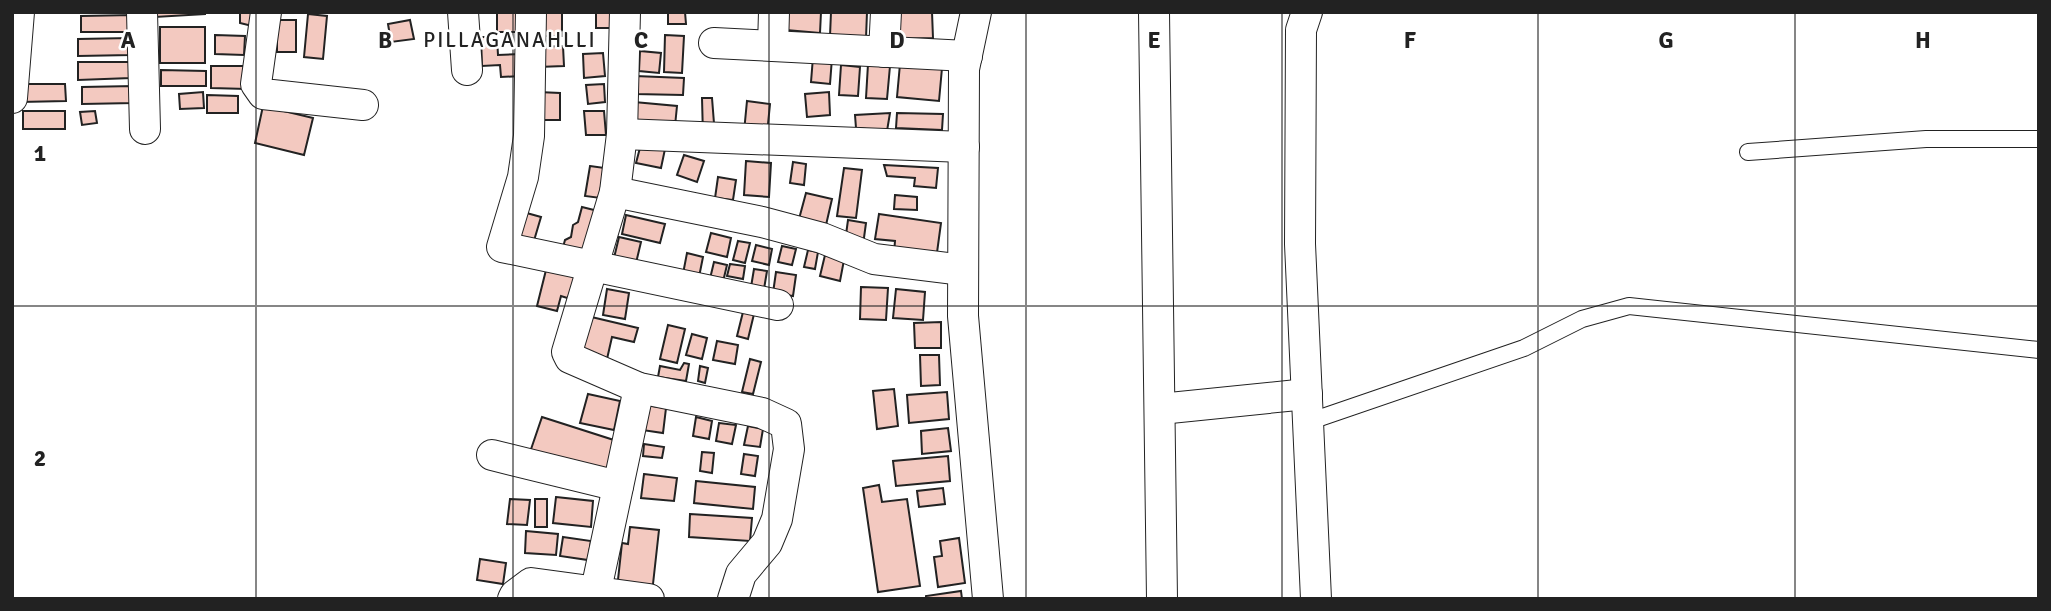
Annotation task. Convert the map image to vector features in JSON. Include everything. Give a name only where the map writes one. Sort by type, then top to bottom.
[{"type":"street","points":[[12,98],[19,12]]},
{"type":"street","points":[[142,12],[145,129]]},
{"type":"street","points":[[266,12],[256,83],[263,94],[363,105]]},
{"type":"street","points":[[463,12],[467,70]]},
{"type":"street","points":[[531,12],[529,136],[523,177],[502,247],[778,305]]},
{"type":"street","points":[[625,12],[622,134],[615,192],[567,352],[570,358],[639,388],[762,413],[786,424],[789,449],[777,519],[767,543],[741,574],[733,599]]},
{"type":"street","points":[[774,12],[774,46]]},
{"type":"street","points":[[884,52],[886,12]]},
{"type":"street","points":[[975,12],[964,69],[963,316],[988,599]]},
{"type":"street","points":[[1154,12],[1162,599]]},
{"type":"street","points":[[1307,12],[1301,30],[1300,244],[1316,599]]},
{"type":"street","points":[[714,43],[967,56]]},
{"type":"street","points":[[622,134],[964,147]]},
{"type":"street","points":[[615,192],[762,222],[822,238],[874,259],[963,270]]},
{"type":"street","points":[[596,590],[639,388]]},
{"type":"street","points":[[1160,409],[1307,408]]},
{"type":"street","points":[[492,454],[618,486]]},
{"type":"street","points":[[513,599],[531,583],[649,599]]},
{"type":"lane","points":[[1748,152],[1926,139],[2039,139]]},
{"type":"lane","points":[[1307,408],[1524,348],[1582,319],[1629,306],[2039,350]]},
{"type":"building","points":[[155,12],[205,12],[205,14],[155,17]]},
{"type":"building","points":[[240,12],[252,12],[252,26],[240,23]]},
{"type":"building","points":[[538,12],[562,12],[562,36],[538,36]]},
{"type":"building","points":[[596,12],[614,12],[614,28],[596,28]]},
{"type":"building","points":[[668,12],[685,12],[686,24],[668,24]]},
{"type":"building","points":[[787,12],[821,12],[820,33],[786,30]]},
{"type":"building","points":[[831,12],[867,12],[866,38],[830,36]]},
{"type":"building","points":[[895,12],[932,12],[933,38],[896,39]]},
{"type":"building","points":[[497,13],[521,13],[521,32],[497,32]]},
{"type":"building","points":[[308,14],[327,16],[323,59],[304,57]]},
{"type":"building","points":[[133,15],[133,32],[81,32],[81,16]]},
{"type":"building","points":[[277,20],[296,20],[296,52],[277,52]]},
{"type":"building","points":[[410,20],[414,39],[391,42],[388,24]]},
{"type":"building","points":[[160,27],[205,27],[205,63],[160,63]]},
{"type":"building","points":[[215,35],[245,36],[244,55],[215,54]]},
{"type":"building","points":[[665,35],[684,36],[682,73],[664,72]]},
{"type":"building","points":[[481,37],[497,37],[498,55],[521,54],[521,76],[501,77],[500,65],[482,66]]},
{"type":"building","points":[[131,38],[131,55],[78,56],[78,39]]},
{"type":"building","points":[[563,46],[564,66],[538,67],[538,47]]},
{"type":"building","points":[[640,51],[661,53],[659,73],[639,71]]},
{"type":"building","points":[[603,53],[605,76],[584,78],[583,54]]},
{"type":"building","points":[[813,57],[832,58],[830,84],[811,82]]},
{"type":"building","points":[[78,62],[131,62],[131,78],[78,80]]},
{"type":"building","points":[[868,64],[890,66],[887,99],[866,98]]},
{"type":"building","points":[[900,64],[942,68],[939,101],[897,97]]},
{"type":"building","points":[[841,65],[860,67],[858,96],[839,95]]},
{"type":"building","points":[[211,66],[248,66],[247,89],[211,88]]},
{"type":"building","points":[[161,70],[206,71],[206,86],[161,86]]},
{"type":"building","points":[[635,76],[684,78],[683,95],[635,94]]},
{"type":"building","points":[[20,84],[65,84],[66,101],[20,102]]},
{"type":"building","points":[[604,84],[605,102],[588,104],[586,85]]},
{"type":"building","points":[[134,86],[134,103],[82,104],[82,87]]},
{"type":"building","points":[[203,92],[204,108],[180,109],[179,94]]},
{"type":"building","points":[[538,92],[560,93],[560,120],[538,120]]},
{"type":"building","points":[[829,92],[830,115],[807,117],[805,94]]},
{"type":"building","points":[[207,95],[238,96],[238,113],[207,113]]},
{"type":"building","points":[[702,98],[712,98],[715,136],[703,136]]},
{"type":"building","points":[[747,101],[770,104],[767,134],[744,132]]},
{"type":"building","points":[[634,102],[677,106],[675,126],[632,122]]},
{"type":"building","points":[[263,106],[313,118],[304,155],[255,143]]},
{"type":"building","points":[[23,111],[65,111],[65,129],[23,129]]},
{"type":"building","points":[[95,111],[97,123],[82,125],[80,112]]},
{"type":"building","points":[[584,111],[604,111],[606,135],[586,135]]},
{"type":"building","points":[[890,113],[887,131],[856,128],[855,115]]},
{"type":"building","points":[[897,113],[943,114],[942,130],[896,128]]},
{"type":"building","points":[[641,144],[665,149],[661,168],[636,163]]},
{"type":"building","points":[[684,155],[704,161],[697,182],[677,175]]},
{"type":"building","points":[[746,161],[771,163],[769,197],[744,195]]},
{"type":"building","points":[[793,162],[806,164],[804,185],[790,183]]},
{"type":"building","points":[[884,165],[938,168],[936,188],[914,186],[915,178],[887,176]]},
{"type":"building","points":[[590,166],[612,169],[608,199],[585,196]]},
{"type":"building","points":[[844,168],[862,170],[856,218],[837,216]]},
{"type":"building","points":[[718,177],[736,180],[733,200],[715,198]]},
{"type":"building","points":[[806,193],[832,199],[826,225],[799,219]]},
{"type":"building","points":[[895,195],[917,197],[917,210],[894,209]]},
{"type":"building","points":[[582,207],[602,212],[592,257],[562,251],[565,240],[571,237],[573,225],[578,222]]},
{"type":"building","points":[[523,212],[541,217],[533,244],[516,239]]},
{"type":"building","points":[[879,214],[941,223],[936,260],[894,253],[895,241],[875,239]]},
{"type":"building","points":[[626,215],[665,224],[660,243],[622,234]]},
{"type":"building","points":[[848,220],[866,223],[863,245],[845,242]]},
{"type":"building","points":[[711,233],[731,238],[727,257],[706,252]]},
{"type":"building","points":[[619,237],[641,242],[636,263],[614,258]]},
{"type":"building","points":[[738,241],[750,243],[745,263],[733,260]]},
{"type":"building","points":[[756,245],[772,249],[769,265],[752,261]]},
{"type":"building","points":[[782,246],[796,249],[792,265],[778,262]]},
{"type":"building","points":[[808,250],[818,252],[815,269],[804,267]]},
{"type":"building","points":[[687,253],[703,257],[698,282],[682,279]]},
{"type":"building","points":[[825,255],[844,260],[840,281],[820,276]]},
{"type":"building","points":[[548,262],[584,272],[577,301],[561,296],[557,311],[537,306]]},
{"type":"building","points":[[714,262],[727,265],[721,290],[708,287]]},
{"type":"building","points":[[730,264],[745,266],[743,279],[727,276]]},
{"type":"building","points":[[754,269],[767,271],[763,295],[750,293]]},
{"type":"building","points":[[776,272],[796,275],[793,296],[773,293]]},
{"type":"building","points":[[861,287],[888,288],[886,320],[860,319]]},
{"type":"building","points":[[607,289],[629,293],[625,319],[603,315]]},
{"type":"building","points":[[896,289],[925,292],[923,320],[893,318]]},
{"type":"building","points":[[743,312],[754,314],[748,339],[737,336]]},
{"type":"building","points":[[583,315],[638,328],[634,342],[612,337],[607,359],[574,351]]},
{"type":"building","points":[[941,322],[941,348],[915,348],[914,323]]},
{"type":"building","points":[[668,325],[685,329],[677,363],[660,359]]},
{"type":"building","points":[[692,334],[707,338],[702,359],[686,355]]},
{"type":"building","points":[[717,341],[738,345],[735,364],[713,360]]},
{"type":"building","points":[[920,355],[939,355],[940,385],[921,386]]},
{"type":"building","points":[[750,359],[761,362],[753,394],[742,392]]},
{"type":"building","points":[[684,363],[689,364],[686,381],[658,377],[660,366],[680,370]]},
{"type":"building","points":[[700,366],[708,368],[705,383],[698,381]]},
{"type":"building","points":[[894,389],[898,426],[877,429],[873,391]]},
{"type":"building","points":[[947,392],[949,419],[909,423],[907,395]]},
{"type":"building","points":[[588,394],[620,401],[614,430],[580,423]]},
{"type":"building","points":[[645,405],[666,408],[663,433],[642,430]]},
{"type":"building","points":[[542,417],[620,442],[607,483],[528,458]]},
{"type":"building","points":[[696,417],[712,421],[709,439],[693,436]]},
{"type":"building","points":[[719,423],[736,425],[732,444],[716,441]]},
{"type":"building","points":[[748,426],[763,429],[760,447],[744,445]]},
{"type":"building","points":[[948,428],[951,451],[922,454],[921,431]]},
{"type":"building","points":[[644,444],[664,447],[662,458],[643,456]]},
{"type":"building","points":[[702,452],[714,453],[712,473],[700,471]]},
{"type":"building","points":[[744,454],[758,456],[755,476],[741,474]]},
{"type":"building","points":[[948,456],[950,481],[896,486],[893,461]]},
{"type":"building","points":[[644,474],[677,478],[674,501],[641,498]]},
{"type":"building","points":[[696,481],[755,487],[753,509],[694,503]]},
{"type":"building","points":[[879,485],[882,502],[907,499],[920,586],[878,592],[863,488]]},
{"type":"building","points":[[943,488],[945,504],[919,507],[917,491]]},
{"type":"building","points":[[556,497],[593,501],[591,527],[553,523]]},
{"type":"building","points":[[510,499],[530,500],[527,525],[507,524]]},
{"type":"building","points":[[535,499],[547,499],[547,527],[535,527]]},
{"type":"building","points":[[690,514],[752,518],[750,541],[689,537]]},
{"type":"building","points":[[630,527],[659,530],[652,593],[617,589],[622,543],[628,544]]},
{"type":"building","points":[[526,531],[558,534],[556,555],[525,553]]},
{"type":"building","points":[[563,537],[591,541],[588,560],[560,556]]},
{"type":"building","points":[[959,538],[965,583],[938,587],[934,557],[942,556],[940,541]]},
{"type":"building","points":[[480,559],[506,563],[503,584],[477,580]]},
{"type":"building","points":[[961,591],[962,599],[926,599],[926,596]]},
{"type":"district","name":"PILLAGANAHLLI","points":[[510,40]]}]
